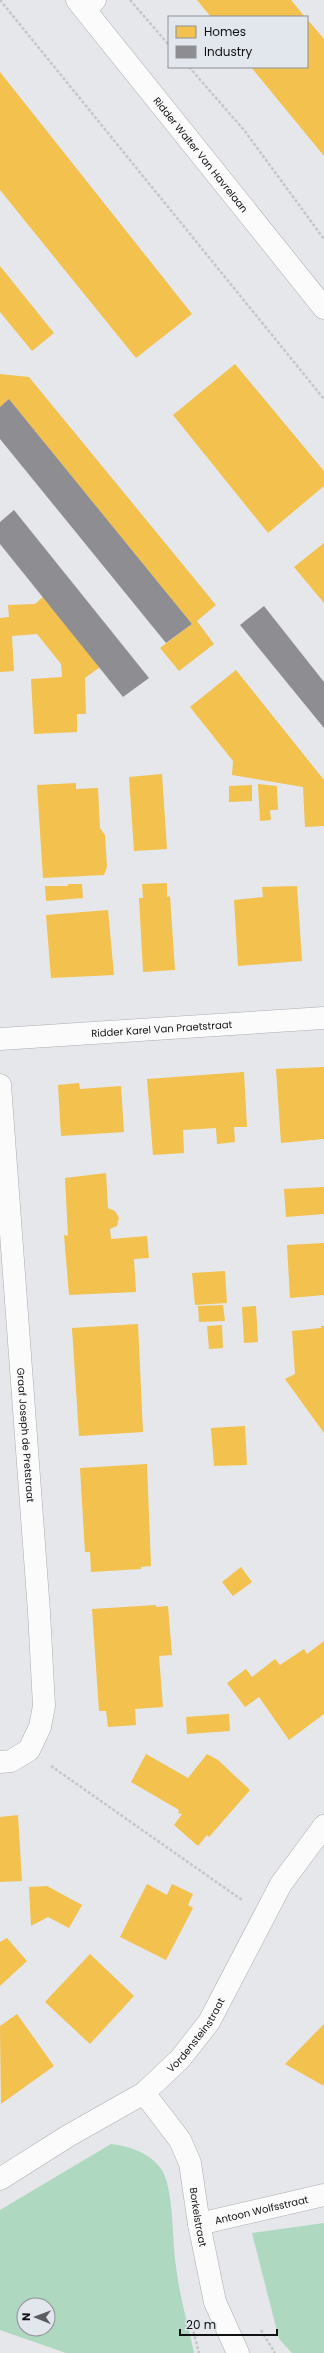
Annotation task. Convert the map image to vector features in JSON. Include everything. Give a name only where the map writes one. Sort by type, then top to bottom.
[{"type":"street","name":"Ridder Walter Van Havrelaan","points":[[86,4],[324,308]]},
{"type":"street","name":"Ridder Karel Van Praetstraat","points":[[0,1039],[324,1018]]},
{"type":"street","name":"Graaf Joseph de Pretstraat","points":[[0,1085],[39,1612],[44,1706],[40,1727],[29,1750]]},
{"type":"street","points":[[0,1762],[11,1761],[29,1750]]},
{"type":"street","name":"Vordensteinstraat","points":[[0,2179],[68,2136],[144,2093],[180,2060],[209,2022],[263,1915],[281,1884],[324,1826]]},
{"type":"street","name":"Borkelstraat","points":[[144,2093],[180,2140],[190,2162],[199,2224],[215,2302],[235,2352]]},
{"type":"street","name":"Antoon Wolfsstraat","points":[[199,2224],[324,2195]]},
{"type":"path","points":[[0,0],[324,399]]},
{"type":"path","points":[[130,0],[168,44]]},
{"type":"path","points":[[190,68],[244,130],[324,239]]},
{"type":"path","points":[[29,1750],[263,1915]]},
{"type":"green space","points":[[111,2144],[133,2149],[153,2160],[163,2172],[167,2181],[171,2205],[177,2277],[194,2353],[66,2353],[20,2337],[56,2337],[56,2297],[16,2297],[16,2336],[0,2330],[0,2210]]},
{"type":"green space","points":[[324,2223],[324,2353],[292,2353],[279,2339],[252,2233]]},
{"type":"building: Homes","points":[[197,0],[291,0],[304,16],[210,16]]},
{"type":"building: Homes","points":[[308,20],[324,39],[324,156],[252,68],[308,68]]},
{"type":"building: Homes","points":[[0,72],[192,314],[136,358],[0,190]]},
{"type":"building: Homes","points":[[0,266],[54,333],[32,351],[0,312]]},
{"type":"building: Homes","points":[[235,364],[324,471],[324,486],[268,533],[173,415]]},
{"type":"building: Homes","points":[[0,374],[29,377],[216,605],[197,621],[214,644],[179,671],[160,648],[192,624],[9,399],[0,407]]},
{"type":"building: Homes","points":[[324,543],[324,603],[294,567]]},
{"type":"building: Homes","points":[[43,597],[100,667],[85,678],[86,714],[77,714],[77,732],[34,734],[31,679],[62,677],[61,664],[37,634],[12,636],[14,671],[0,672],[0,618],[9,617],[8,605],[35,604]]},
{"type":"building: Homes","points":[[236,670],[324,780],[324,826],[305,827],[303,787],[232,775],[233,761],[190,707]]},
{"type":"building: Homes","points":[[162,774],[167,849],[134,851],[129,777]]},
{"type":"building: Homes","points":[[76,783],[76,789],[98,788],[100,828],[105,835],[107,867],[104,875],[43,878],[37,785]]},
{"type":"building: Homes","points":[[258,784],[277,786],[278,810],[270,810],[271,820],[260,821]]},
{"type":"building: Homes","points":[[252,785],[252,801],[229,802],[229,786]]},
{"type":"building: Homes","points":[[167,883],[167,897],[170,896],[175,970],[143,972],[139,898],[143,898],[142,884]]},
{"type":"building: Homes","points":[[68,884],[82,884],[83,898],[46,901],[45,886],[68,886]]},
{"type":"building: Homes","points":[[297,886],[302,961],[238,966],[234,900],[263,897],[262,887]]},
{"type":"building: Homes","points":[[108,910],[114,975],[51,978],[46,915]]},
{"type":"building: Homes","points":[[324,1067],[324,1139],[281,1143],[276,1069]]},
{"type":"building: Homes","points":[[244,1072],[247,1127],[234,1127],[235,1142],[217,1144],[216,1128],[183,1130],[184,1153],[153,1155],[147,1079]]},
{"type":"building: Homes","points":[[79,1083],[80,1089],[121,1086],[124,1132],[61,1136],[58,1085]]},
{"type":"building: Homes","points":[[106,1173],[108,1208],[115,1211],[119,1218],[117,1226],[110,1229],[111,1239],[147,1236],[149,1258],[134,1259],[136,1292],[69,1295],[64,1235],[68,1236],[65,1178]]},
{"type":"building: Homes","points":[[324,1187],[324,1214],[286,1217],[284,1189]]},
{"type":"building: Homes","points":[[324,1243],[324,1295],[290,1298],[287,1245]]},
{"type":"building: Homes","points":[[225,1271],[227,1303],[195,1305],[192,1273]]},
{"type":"building: Homes","points":[[223,1305],[225,1321],[199,1322],[198,1306]]},
{"type":"building: Homes","points":[[256,1306],[258,1342],[244,1343],[242,1307]]},
{"type":"building: Homes","points":[[138,1324],[143,1432],[79,1436],[72,1328]]},
{"type":"building: Homes","points":[[222,1325],[223,1348],[209,1349],[207,1326]]},
{"type":"building: Homes","points":[[321,1326],[324,1326],[324,1433],[285,1379],[295,1374],[292,1331],[321,1328]]},
{"type":"building: Homes","points":[[245,1426],[247,1465],[214,1466],[211,1428]]},
{"type":"building: Homes","points":[[147,1464],[151,1566],[141,1567],[141,1569],[91,1572],[90,1552],[85,1552],[80,1468]]},
{"type":"building: Homes","points":[[241,1567],[252,1582],[233,1596],[222,1582]]},
{"type":"building: Homes","points":[[156,1605],[156,1607],[168,1606],[172,1655],[159,1656],[163,1707],[135,1709],[136,1725],[108,1727],[106,1711],[99,1711],[92,1609]]},
{"type":"building: Homes","points":[[324,1641],[324,1714],[289,1740],[259,1697],[245,1707],[227,1683],[246,1669],[252,1677],[275,1659],[280,1665],[304,1649],[307,1654]]},
{"type":"building: Homes","points":[[229,1714],[230,1731],[187,1734],[186,1717]]},
{"type":"building: Homes","points":[[146,1754],[188,1778],[207,1754],[218,1760],[250,1790],[209,1837],[207,1835],[198,1846],[174,1825],[182,1814],[178,1813],[179,1810],[131,1782]]},
{"type":"building: Homes","points":[[18,1815],[22,1881],[0,1882],[0,1817]]},
{"type":"building: Homes","points":[[147,1884],[167,1895],[172,1884],[193,1894],[188,1905],[193,1908],[166,1960],[120,1937]]},
{"type":"building: Homes","points":[[47,1886],[82,1905],[69,1928],[48,1917],[31,1926],[29,1887]]},
{"type":"building: Homes","points":[[7,1938],[27,1961],[0,1986],[0,1942]]},
{"type":"building: Homes","points":[[90,1954],[134,1996],[90,2044],[45,2002]]},
{"type":"building: Homes","points":[[17,2014],[54,2066],[1,2104],[0,2026]]},
{"type":"building: Homes","points":[[324,2024],[324,2086],[285,2064]]},
{"type":"building: Industry","points":[[9,399],[192,624],[166,643],[0,439],[0,407]]},
{"type":"building: Industry","points":[[14,510],[149,678],[123,697],[0,544],[0,522]]},
{"type":"building: Industry","points":[[264,606],[324,682],[324,728],[240,625]]}]
